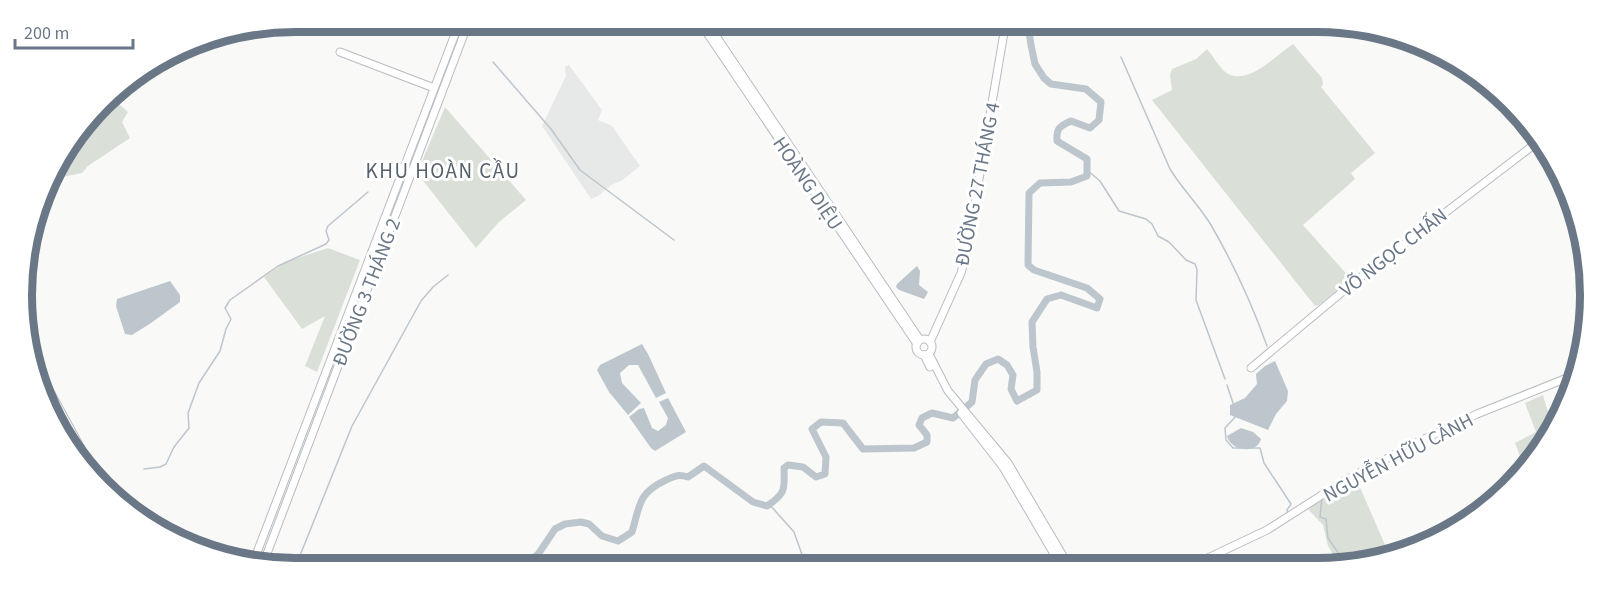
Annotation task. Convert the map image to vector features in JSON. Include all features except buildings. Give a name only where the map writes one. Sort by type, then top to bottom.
[{"type":"main road","name":"ĐƯỜNG 3 THÁNG 2","points":[[256,554],[455,32]]},
{"type":"main road","name":"ĐƯỜNG 3 THÁNG 2","points":[[266,556],[465,32]]},
{"type":"main road","name":"HOÀNG DIỆU","points":[[707,32],[780,136]]},
{"type":"main road","name":"HOÀNG DIỆU","points":[[713,32],[918,342]]},
{"type":"main road","name":"ĐƯỜNG 27 THÁNG 4","points":[[930,342],[961,273],[966,255],[1006,32]]},
{"type":"main road","points":[[340,52],[434,88]]},
{"type":"main road","name":"VÕ NGỌC CHẤN","points":[[1251,368],[1348,286],[1533,145]]},
{"type":"main road","points":[[378,235],[387,238]]},
{"type":"main road","points":[[926,355],[932,348],[930,342],[925,339],[918,342],[917,351],[926,355],[940,386],[1008,463],[1057,558]]},
{"type":"main road","name":"NGUYỄN HỮU CẢNH","points":[[1208,558],[1267,530],[1344,481],[1422,440],[1477,414],[1566,378]]},
{"type":"main road","points":[[321,384],[329,388]]},
{"type":"main road","points":[[52,396],[80,447]]},
{"type":"main road","points":[[1042,527],[1063,558]]},
{"type":"shaded area","points":[[245,37],[183,59],[182,57],[210,45]]},
{"type":"shaded area","points":[[1293,44],[1322,78],[1321,87],[1375,153],[1351,173],[1355,179],[1303,225],[1351,279],[1315,306],[1152,100],[1172,90],[1170,75],[1172,69],[1196,59],[1207,49],[1224,71],[1232,76],[1241,76],[1260,69]]},
{"type":"shaded area","points":[[569,65],[602,110],[598,120],[612,126],[640,166],[621,181],[591,199],[542,126],[566,76],[565,67]]},
{"type":"shaded area","points":[[140,82],[118,103],[128,112],[122,122],[130,138],[88,166],[82,173],[59,178],[86,134],[121,97]]},
{"type":"shaded area","points":[[445,107],[526,200],[499,222],[476,248],[417,173]]},
{"type":"shaded area","points":[[328,248],[360,260],[317,372],[305,366],[325,316],[302,329],[264,277],[285,262]]},
{"type":"shaded area","points":[[917,266],[920,271],[919,285],[928,292],[924,299],[896,287]]},
{"type":"shaded area","points":[[170,281],[180,295],[180,302],[132,335],[125,334],[116,306],[117,299]]},
{"type":"shaded area","points":[[642,344],[666,393],[656,398],[638,365],[629,365],[620,373],[622,383],[641,403],[628,415],[609,392],[597,370],[600,365]]},
{"type":"shaded area","points":[[1275,361],[1288,391],[1287,401],[1276,414],[1268,430],[1230,415],[1230,405],[1245,398],[1257,384],[1256,374]]},
{"type":"shaded area","points":[[1543,395],[1551,414],[1521,460],[1515,443],[1536,432],[1525,403]]},
{"type":"shaded area","points":[[668,398],[686,432],[655,451],[629,417],[644,408],[652,428],[658,431],[666,425],[668,418],[659,402]]},
{"type":"shaded area","points":[[1241,428],[1253,432],[1261,439],[1259,444],[1249,449],[1233,445],[1227,436]]},
{"type":"shaded area","points":[[1369,472],[1369,475],[1358,483],[1386,547],[1335,557],[1328,546],[1323,525],[1308,509],[1335,489]]},
{"type":"waterway","points":[[534,558],[555,529],[565,524],[581,522],[589,524],[602,536],[618,541],[632,532],[639,507],[650,490],[674,477],[688,477],[704,466],[753,502],[767,506],[781,495],[784,468],[788,465],[803,467],[816,477],[825,474],[826,457],[812,429],[821,422],[843,423],[863,449],[914,448],[927,442],[927,435],[919,425],[922,418],[932,413],[953,418],[972,402],[975,380],[986,364],[998,359],[1007,365],[1013,375],[1011,389],[1017,401],[1037,390],[1032,322],[1047,299],[1061,295],[1097,308],[1100,299],[1087,288],[1034,270],[1028,265],[1029,193],[1040,183],[1071,182],[1087,176],[1087,159],[1057,141],[1057,133],[1061,126],[1071,121],[1090,128],[1099,120],[1101,102],[1086,89],[1051,84],[1044,78],[1035,64],[1029,32]]},
{"type":"waterway","points":[[1121,57],[1170,169],[1219,239],[1248,299],[1267,346]]},
{"type":"waterway","points":[[493,62],[551,129],[580,170],[674,240]]},
{"type":"waterway","points":[[1087,170],[1100,181],[1119,211],[1146,219],[1152,224],[1158,236],[1169,242],[1186,260],[1195,264],[1197,270],[1196,300],[1225,379]]},
{"type":"waterway","points":[[144,469],[166,464],[174,447],[189,428],[188,413],[199,383],[220,351],[231,319],[225,308],[230,300],[278,266],[326,244],[329,240],[326,231],[328,226],[368,192]]},
{"type":"waterway","points":[[299,558],[352,426],[421,301],[448,275]]},
{"type":"waterway","points":[[1227,385],[1233,403]]},
{"type":"waterway","points":[[1236,416],[1225,428],[1226,440],[1233,448],[1260,448],[1264,463],[1291,504],[1287,510],[1288,514]]},
{"type":"waterway","points":[[1322,497],[1320,517],[1326,519],[1328,538],[1340,556]]},
{"type":"waterway","points":[[769,504],[794,532],[803,558]]},
{"type":"district","name":"KHU HOÀN CẦU","points":[[443,171]]}]
